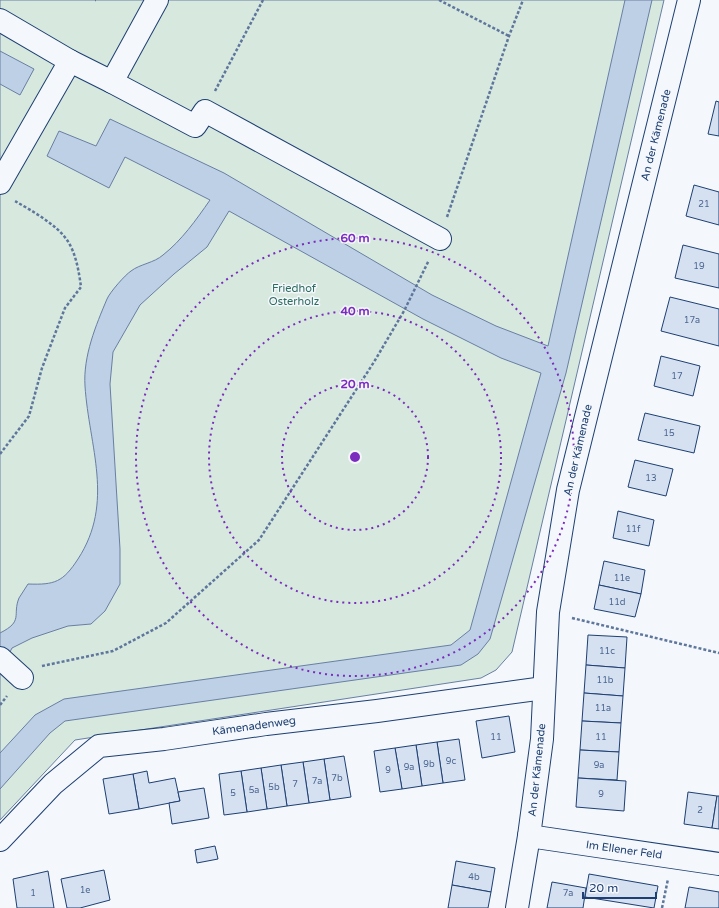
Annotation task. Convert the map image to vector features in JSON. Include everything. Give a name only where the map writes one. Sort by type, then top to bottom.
[{"type":"street","points":[[112,82],[157,0]]},
{"type":"street","name":"An der Kämenade","points":[[517,908],[529,836],[542,739],[548,612],[568,490],[689,0]]},
{"type":"street","points":[[0,20],[70,61],[195,126],[205,111],[440,239]]},
{"type":"street","points":[[0,183],[70,61]]},
{"type":"street","name":"Kämenadenweg","points":[[0,840],[53,784],[100,746],[164,740],[266,724],[376,711],[544,688]]},
{"type":"street","name":"Im Ellener Feld","points":[[529,836],[719,864]]},
{"type":"path","points":[[225,72],[263,0]]},
{"type":"path","points":[[440,0],[509,36]]},
{"type":"path","points":[[11,668],[45,665],[114,651],[166,623],[260,540],[404,311],[440,239],[509,36],[523,0]]},
{"type":"path","points":[[0,454],[29,416],[42,368],[65,308],[81,287],[78,267],[67,240],[42,216],[14,201]]},
{"type":"path","points":[[548,612],[719,653]]},
{"type":"path","points":[[662,908],[672,857]]},
{"type":"green space","name":"Friedhof Osterholz","points":[[0,0],[664,0],[512,652],[496,670],[481,678],[75,740],[0,820]]},
{"type":"water","points":[[625,0],[652,0],[566,373],[490,639],[478,654],[461,665],[65,721],[50,733],[0,789],[0,753],[35,715],[64,699],[451,645],[470,630],[541,373],[501,358],[423,319],[229,211],[207,247],[140,305],[113,352],[110,384],[120,549],[120,584],[105,611],[91,624],[68,626],[32,638],[12,648],[0,671],[0,633],[12,625],[15,621],[19,598],[28,584],[52,583],[63,577],[73,567],[89,538],[95,516],[98,495],[97,474],[87,409],[85,375],[91,341],[107,299],[114,288],[128,273],[159,258],[170,249],[188,229],[210,200],[125,157],[109,188],[47,156],[59,131],[96,146],[110,119],[224,173],[432,295],[496,326],[548,346]]},
{"type":"water","points":[[0,51],[34,69],[20,95],[0,84]]},
{"type":"building","points":[[716,101],[719,102],[719,136],[708,134]]},
{"type":"building","points":[[694,185],[719,192],[719,225],[686,216]]},
{"type":"building","points":[[683,245],[719,254],[719,288],[675,278]]},
{"type":"building","points":[[670,297],[719,309],[719,346],[661,331]]},
{"type":"building","points":[[661,356],[700,366],[693,396],[654,386]]},
{"type":"building","points":[[645,413],[700,426],[694,453],[638,440]]},
{"type":"building","points":[[635,460],[673,469],[666,496],[628,487]]},
{"type":"building","points":[[618,511],[654,520],[649,546],[613,538]]},
{"type":"building","points":[[604,561],[645,570],[641,594],[599,585]]},
{"type":"building","points":[[599,585],[641,594],[635,617],[594,609]]},
{"type":"building","points":[[588,635],[627,637],[625,668],[586,665]]},
{"type":"building","points":[[586,665],[625,668],[623,696],[584,693]]},
{"type":"building","points":[[584,693],[623,696],[621,723],[582,721]]},
{"type":"building","points":[[509,716],[515,752],[482,758],[476,721]]},
{"type":"building","points":[[582,721],[621,723],[619,752],[580,750]]},
{"type":"building","points":[[459,739],[465,780],[443,783],[437,742]]},
{"type":"building","points":[[437,742],[443,783],[422,786],[416,745]]},
{"type":"building","points":[[416,745],[422,786],[402,789],[395,748]]},
{"type":"building","points":[[395,748],[402,789],[380,792],[374,751]]},
{"type":"building","points":[[580,750],[619,752],[617,780],[578,778]]},
{"type":"building","points":[[344,756],[351,797],[330,800],[324,759]]},
{"type":"building","points":[[324,759],[330,800],[309,803],[303,762]]},
{"type":"building","points":[[303,762],[309,803],[287,806],[281,765]]},
{"type":"building","points":[[281,765],[287,806],[267,809],[261,768]]},
{"type":"building","points":[[261,768],[267,809],[247,812],[241,771]]},
{"type":"building","points":[[147,771],[149,783],[175,778],[180,801],[139,809],[133,774]]},
{"type":"building","points":[[241,771],[247,812],[224,815],[219,774]]},
{"type":"building","points":[[133,774],[139,809],[109,814],[103,779]]},
{"type":"building","points":[[578,778],[626,781],[624,811],[576,807]]},
{"type":"building","points":[[204,788],[209,818],[172,824],[169,803],[180,801],[178,792]]},
{"type":"building","points":[[688,792],[717,796],[712,828],[684,824]]},
{"type":"building","points":[[717,796],[719,796],[719,829],[712,828]]},
{"type":"building","points":[[215,846],[218,859],[197,863],[195,850]]},
{"type":"building","points":[[456,861],[495,868],[491,892],[452,885]]},
{"type":"building","points":[[104,870],[110,900],[80,908],[67,908],[61,879]]},
{"type":"building","points":[[48,871],[54,908],[17,908],[13,879]]},
{"type":"building","points":[[589,874],[658,886],[654,908],[585,897]]},
{"type":"building","points":[[552,882],[586,888],[583,908],[547,908]]},
{"type":"building","points":[[452,885],[491,892],[488,908],[448,908]]},
{"type":"building","points":[[689,887],[719,892],[719,908],[685,908]]}]
